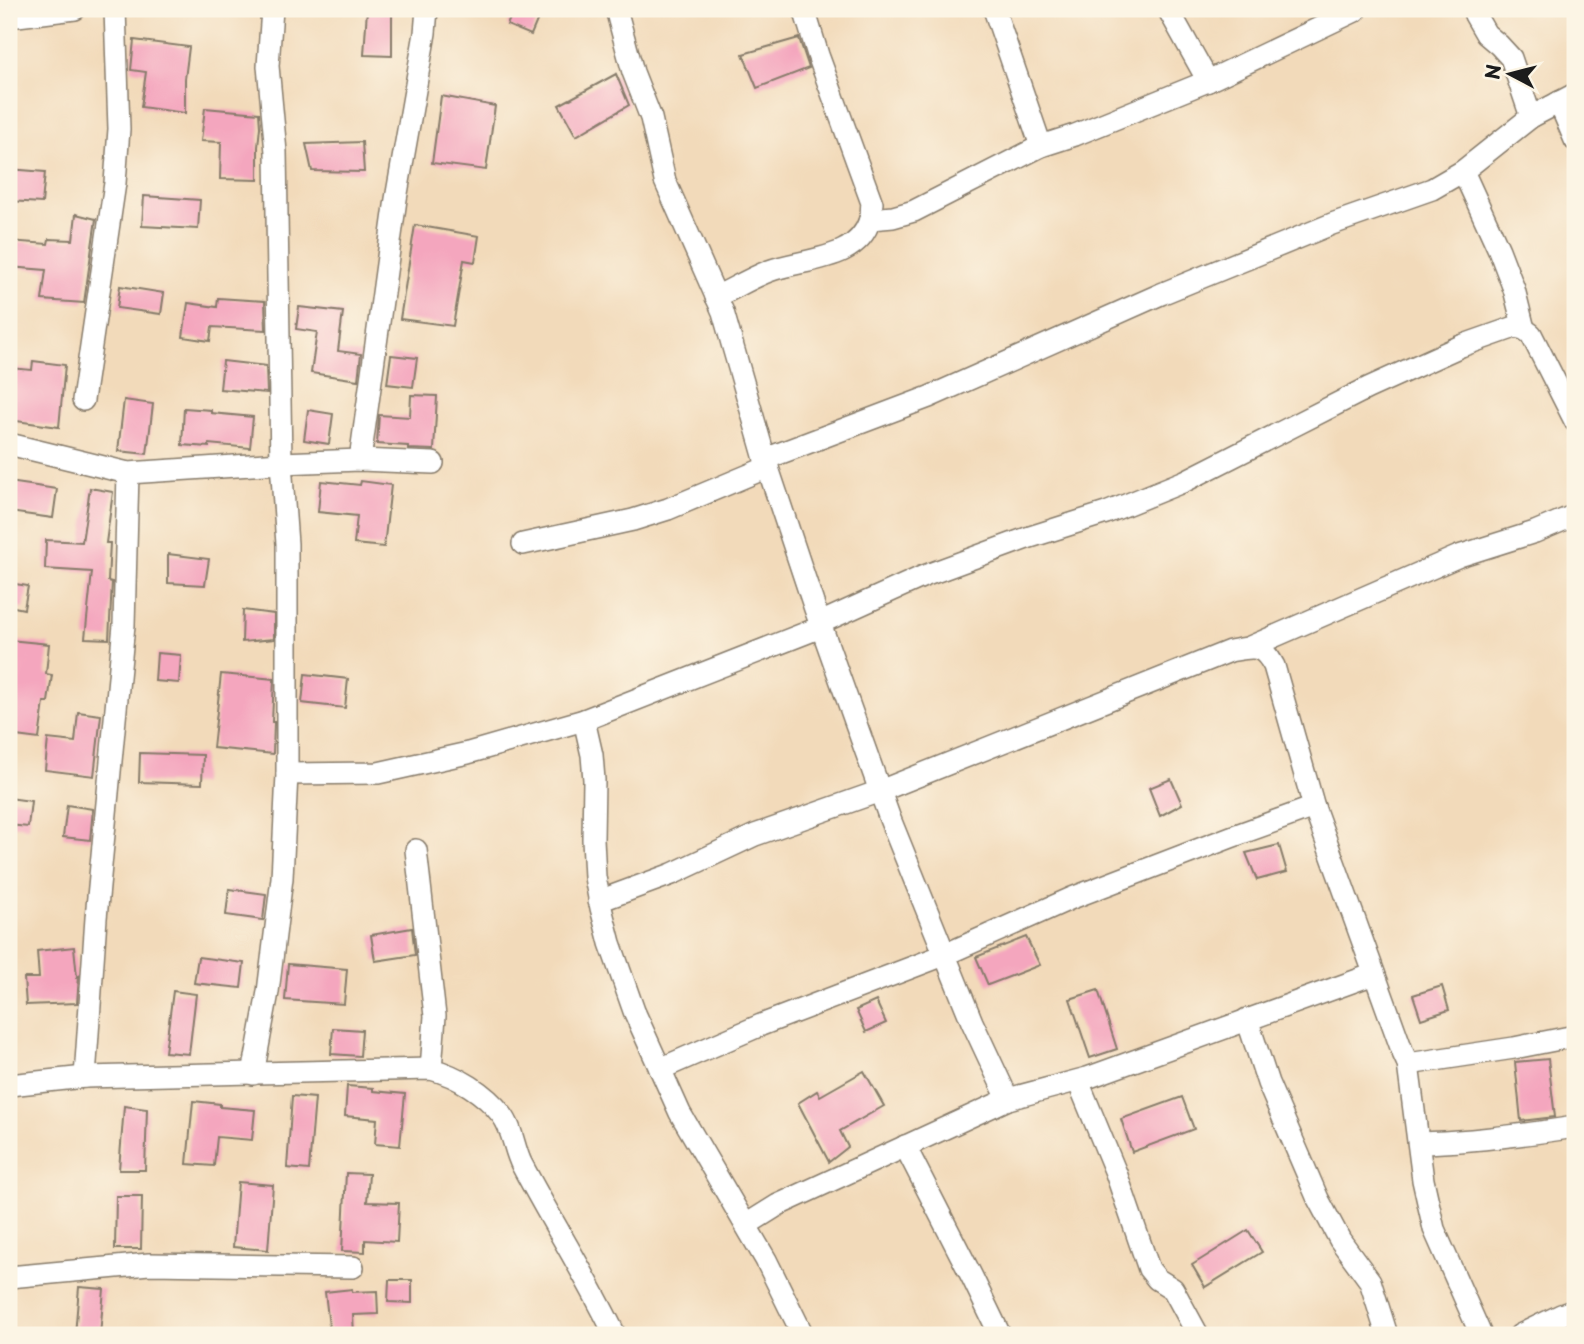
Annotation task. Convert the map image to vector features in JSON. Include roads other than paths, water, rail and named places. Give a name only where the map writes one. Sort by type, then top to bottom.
[{"type":"street","points":[[9,17],[75,9]]},
{"type":"street","points":[[83,400],[115,183],[119,129],[116,9]]},
{"type":"street","points":[[253,1073],[268,992],[282,878],[287,774],[287,544],[281,463],[276,152],[268,66],[272,9]]},
{"type":"street","points":[[360,460],[427,9]]},
{"type":"street","points":[[616,9],[633,72],[651,118],[665,181],[723,312],[767,463],[880,790],[944,955],[1008,1100]]},
{"type":"street","points":[[716,297],[770,271],[826,257],[849,247],[863,234],[870,219],[872,203],[804,9]]},
{"type":"street","points":[[994,9],[1041,145]]},
{"type":"street","points":[[1167,9],[1208,81]]},
{"type":"street","points":[[1473,9],[1486,34],[1511,58],[1531,117]]},
{"type":"street","points":[[870,219],[893,217],[914,211],[1041,145],[1076,135],[1208,81],[1355,10]]},
{"type":"street","points":[[523,544],[633,520],[668,509],[767,463],[929,397],[1161,294],[1332,225],[1432,189],[1463,171],[1531,117],[1567,98],[1575,140]]},
{"type":"street","points":[[1463,171],[1499,250],[1514,289],[1524,329]]},
{"type":"street","points":[[287,774],[378,773],[468,753],[584,720],[821,625],[924,576],[1027,538],[1106,513],[1185,481],[1367,388],[1461,346],[1515,327],[1531,334],[1575,421]]},
{"type":"street","points":[[9,444],[128,473],[360,460],[433,463]]},
{"type":"street","points":[[85,1077],[96,918],[124,625],[128,473]]},
{"type":"street","points":[[599,901],[672,874],[755,835],[880,790],[1230,650],[1250,647],[1459,556],[1535,532],[1575,515]]},
{"type":"street","points":[[1250,647],[1264,650],[1274,666],[1314,807],[1408,1064],[1423,1180],[1434,1229],[1481,1335]]},
{"type":"street","points":[[584,720],[592,755],[594,780],[595,877],[610,943],[630,999],[680,1113],[766,1260],[803,1335]]},
{"type":"street","points":[[660,1069],[761,1025],[944,955],[1072,898],[1314,807]]},
{"type":"street","points":[[416,850],[435,1016],[431,1069]]},
{"type":"street","points":[[746,1225],[779,1205],[1008,1100],[1078,1081],[1374,974]]},
{"type":"street","points":[[1247,1019],[1268,1083],[1318,1199],[1340,1240],[1370,1281],[1387,1335]]},
{"type":"street","points":[[1408,1064],[1575,1036]]},
{"type":"street","points":[[9,1085],[85,1077],[431,1069],[450,1074],[487,1100],[504,1117],[518,1157],[594,1292],[615,1335]]},
{"type":"street","points":[[1078,1081],[1116,1173],[1150,1269],[1157,1279],[1173,1289],[1198,1335]]},
{"type":"street","points":[[1419,1143],[1512,1137],[1575,1127]]},
{"type":"street","points":[[905,1146],[1000,1335]]},
{"type":"street","points":[[9,1277],[149,1265],[353,1267]]},
{"type":"street","points":[[1520,1335],[1575,1310]]}]
